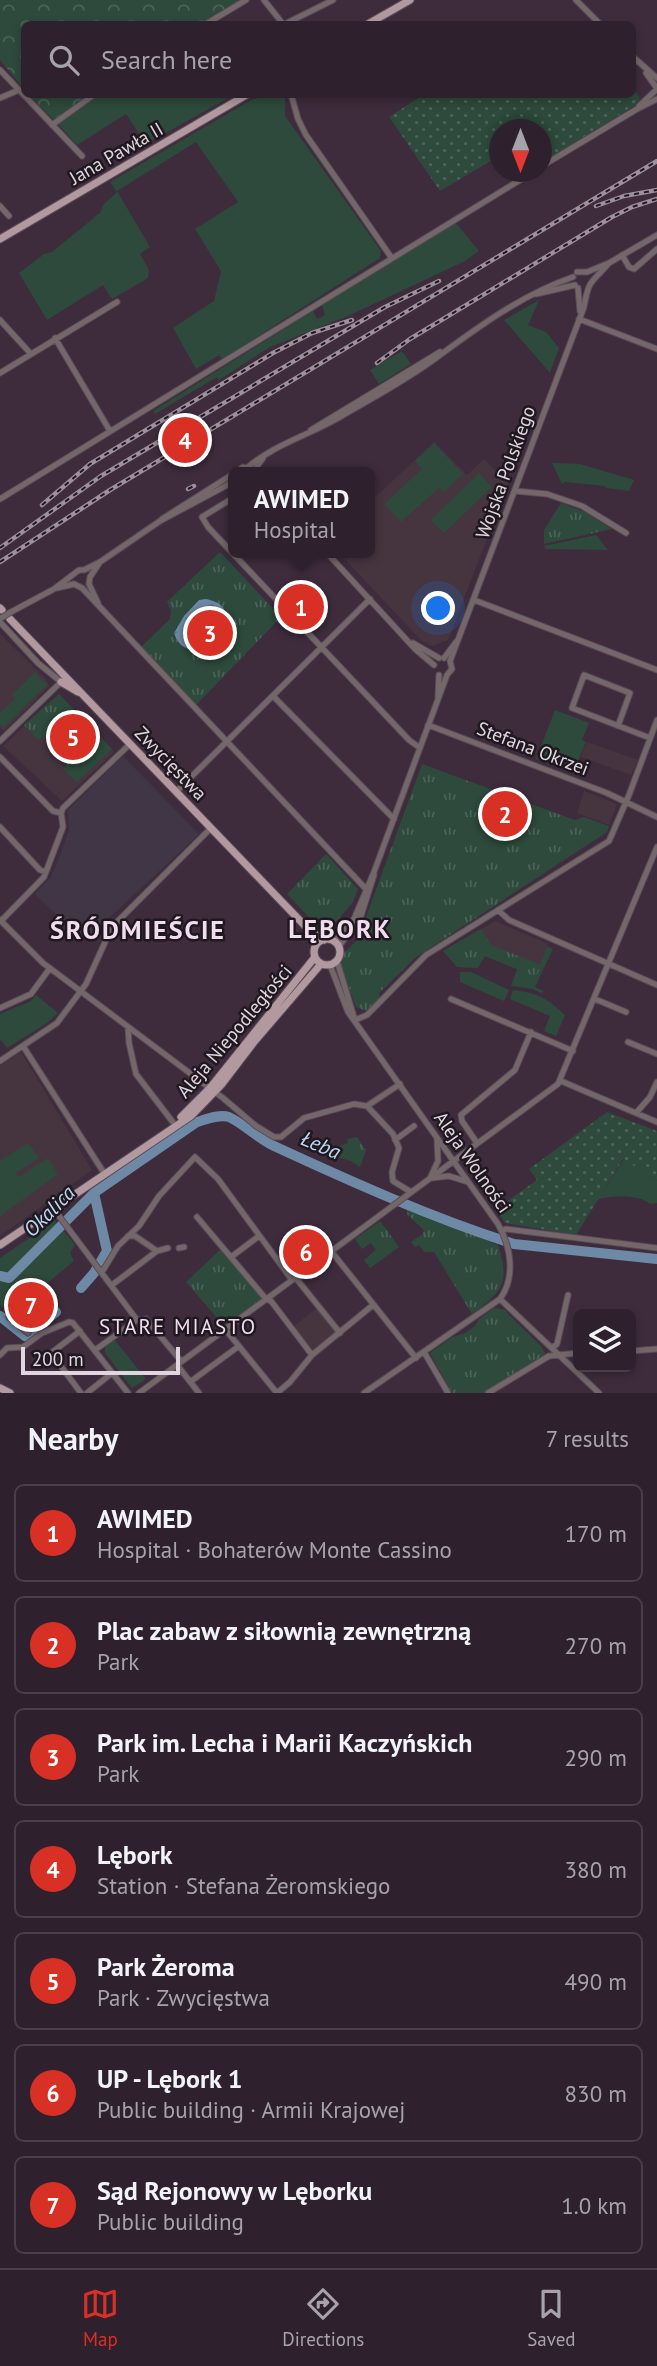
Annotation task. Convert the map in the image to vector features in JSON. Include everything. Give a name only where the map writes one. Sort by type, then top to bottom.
[{"type":"main road","points":[[373,21],[410,0]]},
{"type":"main road","name":"Jana Pawła II","points":[[0,239],[241,98]]},
{"type":"main road","name":"Zwycięstwa","points":[[3,616],[84,695],[309,930],[324,940]]},
{"type":"main road","points":[[61,682],[84,695]]},
{"type":"main road","name":"Zwycięstwa","points":[[309,930],[316,945]]},
{"type":"main road","points":[[324,940],[336,943],[340,954],[329,963],[315,957],[316,945],[324,940]]},
{"type":"main road","name":"Aleja Niepodległości","points":[[213,1090],[315,957]]},
{"type":"main road","name":"Aleja Niepodległości","points":[[0,1245],[191,1116],[254,1042],[329,963]]},
{"type":"street","points":[[211,21],[246,0]]},
{"type":"street","points":[[264,0],[282,21]]},
{"type":"street","points":[[290,21],[333,0]]},
{"type":"street","points":[[576,0],[597,21]]},
{"type":"street","points":[[636,60],[657,78]]},
{"type":"street","points":[[552,159],[637,109],[657,91],[643,67]]},
{"type":"street","points":[[0,70],[19,90],[0,98]]},
{"type":"street","points":[[27,98],[82,156]]},
{"type":"street","points":[[52,125],[89,98]]},
{"type":"street","points":[[293,98],[306,135],[390,257]]},
{"type":"street","points":[[0,499],[390,257],[516,182]]},
{"type":"street","points":[[0,206],[9,216]]},
{"type":"street","points":[[255,467],[264,457],[332,422],[547,286],[575,272],[587,272],[609,263],[657,235]]},
{"type":"street","points":[[622,255],[629,267],[634,269],[657,249]]},
{"type":"street","points":[[587,272],[592,279],[609,263]]},
{"type":"street","name":"Wojska Polskiego","points":[[575,272],[579,317]]},
{"type":"street","name":"Wojska Polskiego","points":[[450,661],[584,307],[587,288],[592,279]]},
{"type":"street","points":[[530,297],[553,289],[587,288]]},
{"type":"street","points":[[0,373],[117,302]]},
{"type":"street","points":[[579,317],[657,349]]},
{"type":"street","points":[[0,320],[31,354]]},
{"type":"street","points":[[55,338],[110,431]]},
{"type":"street","points":[[160,521],[170,512],[228,478]]},
{"type":"street","points":[[0,741],[61,682],[38,663],[3,616],[54,589],[79,570],[85,570],[100,562],[160,521],[228,485]]},
{"type":"street","points":[[515,491],[561,498],[591,511],[626,533]]},
{"type":"street","points":[[228,501],[202,517],[228,549]]},
{"type":"street","points":[[236,558],[409,740],[420,748]]},
{"type":"street","points":[[332,558],[415,649],[434,665],[439,675],[438,700]]},
{"type":"street","points":[[82,588],[90,581],[100,562]]},
{"type":"street","points":[[85,570],[99,606]]},
{"type":"street","points":[[73,577],[74,584]]},
{"type":"street","points":[[54,589],[74,584],[82,588],[366,890]]},
{"type":"street","points":[[177,791],[370,599]]},
{"type":"street","points":[[474,600],[657,670]]},
{"type":"street","name":"Wojska Polskiego","points":[[441,658],[458,640]]},
{"type":"street","points":[[336,943],[352,922],[374,872],[447,675],[452,669],[450,661],[410,642]]},
{"type":"street","points":[[434,665],[441,658]]},
{"type":"street","points":[[439,675],[447,675]]},
{"type":"street","points":[[618,726],[630,693],[583,675],[572,708],[618,726],[653,736]]},
{"type":"street","points":[[274,695],[394,819]]},
{"type":"street","points":[[355,1020],[368,1014],[426,955],[609,841],[653,736],[657,720]]},
{"type":"street","name":"Stefana Okrzei","points":[[428,725],[607,793],[657,817]]},
{"type":"street","points":[[130,744],[63,808],[63,827],[46,872],[40,882],[0,921],[50,968],[274,1137],[281,1137],[304,1118],[354,1104],[367,1106],[393,1134],[399,1148],[392,1172],[393,1181],[411,1193]]},
{"type":"street","points":[[0,757],[53,811],[61,813]]},
{"type":"street","points":[[0,827],[40,870],[46,872]]},
{"type":"street","points":[[0,1061],[57,1023],[82,991],[112,927],[211,828]]},
{"type":"street","points":[[139,1393],[561,1081],[657,847]]},
{"type":"street","points":[[336,943],[360,919],[373,883],[374,872]]},
{"type":"street","points":[[498,910],[509,920],[657,985]]},
{"type":"street","name":"Aleja Wolności","points":[[329,963],[348,1012],[400,1084],[420,1123],[436,1136],[503,1232],[509,1256],[510,1277],[500,1299]]},
{"type":"street","points":[[0,1008],[31,995],[50,968]]},
{"type":"street","points":[[451,999],[573,1051]]},
{"type":"street","points":[[595,999],[626,1012]]},
{"type":"street","points":[[128,1027],[136,1074],[175,1125]]},
{"type":"street","points":[[477,1143],[462,1121],[461,1115],[515,1070],[531,1032]]},
{"type":"street","points":[[628,1042],[657,1054]]},
{"type":"street","points":[[23,1046],[104,1173]]},
{"type":"street","points":[[561,1081],[657,1122]]},
{"type":"street","points":[[636,1113],[650,1097],[657,1082]]},
{"type":"street","points":[[367,1106],[400,1084]]},
{"type":"street","points":[[395,1140],[420,1123]]},
{"type":"street","points":[[429,1179],[438,1161],[436,1136]]},
{"type":"street","points":[[99,1269],[139,1226],[159,1195],[195,1157],[218,1179],[259,1236],[340,1333]]},
{"type":"street","points":[[429,1179],[449,1176],[468,1182]]},
{"type":"street","points":[[53,1209],[139,1319],[150,1322],[199,1393]]},
{"type":"street","points":[[197,1217],[266,1299],[271,1301],[312,1355]]},
{"type":"street","points":[[503,1232],[506,1229],[657,1248]]},
{"type":"street","points":[[128,1236],[135,1236],[157,1251]]},
{"type":"street","points":[[231,1257],[259,1236]]},
{"type":"street","points":[[112,1285],[157,1251],[167,1248]]},
{"type":"street","points":[[331,1251],[416,1358]]},
{"type":"street","points":[[552,1348],[557,1344],[568,1295]]},
{"type":"street","points":[[364,1393],[500,1299],[599,1393]]},
{"type":"street","points":[[225,1329],[277,1393],[290,1382],[312,1355],[373,1305]]},
{"type":"street","points":[[72,1323],[74,1315]]},
{"type":"street","points":[[9,1317],[28,1332]]},
{"type":"street","points":[[95,1350],[139,1319]]},
{"type":"street","points":[[72,1323],[128,1393]]},
{"type":"street","points":[[0,1355],[5,1349],[23,1347],[37,1336],[72,1323]]},
{"type":"street","points":[[80,1331],[51,1353],[81,1393]]},
{"type":"street","points":[[190,1382],[239,1346]]},
{"type":"street","points":[[636,1351],[657,1349]]},
{"type":"street","points":[[424,1352],[449,1393]]},
{"type":"street","points":[[488,1393],[549,1356],[573,1353]]},
{"type":"street","points":[[87,1393],[112,1373]]},
{"type":"street","points":[[149,1385],[156,1393]]},
{"type":"shaded area","points":[[434,442],[467,475],[484,459],[508,484],[448,640],[432,646],[422,641],[344,558],[375,558],[375,497]]},
{"type":"shaded area","points":[[0,634],[46,679],[49,686],[4,731],[0,727]]},
{"type":"shaded area","points":[[59,694],[114,752],[62,801],[3,746]]},
{"type":"shaded area","points":[[587,742],[638,760],[631,775],[581,757]]},
{"type":"shaded area","points":[[123,756],[199,834],[106,921],[97,941],[70,928],[35,894],[50,878],[58,861],[69,830],[68,810]]},
{"type":"shaded area","points":[[584,791],[617,804],[609,825],[577,813]]},
{"type":"shaded area","points":[[495,921],[548,944],[536,977],[485,956],[478,968],[457,967],[443,951]]},
{"type":"shaded area","points":[[21,1052],[92,1170],[0,1236],[0,1066]]},
{"type":"shaded area","points":[[317,1308],[335,1333],[313,1351],[294,1326]]},
{"type":"green space","points":[[0,0],[242,0],[207,21],[21,21],[21,85],[0,60]]},
{"type":"green space","points":[[636,92],[640,99],[634,106],[552,156],[552,119],[489,119],[489,162],[440,191],[389,117],[418,98],[636,98]]},
{"type":"green space","points":[[32,98],[88,98],[58,118],[59,125]]},
{"type":"green space","points":[[88,98],[229,98],[146,144],[126,114],[77,145],[59,125],[58,118]]},
{"type":"green space","points":[[285,98],[285,116],[381,251],[380,258],[222,359],[219,355],[196,369],[173,328],[214,301],[221,271],[195,229],[238,202],[196,142],[117,191],[150,247],[140,254],[149,270],[148,278],[112,299],[103,285],[47,320],[19,273],[44,254],[52,252],[101,212],[103,205],[117,192],[110,182],[251,100]]},
{"type":"green space","points":[[456,223],[479,251],[465,261],[348,316],[270,347],[219,380],[217,377],[155,414],[153,411],[313,311],[317,319],[325,315],[322,305]]},
{"type":"green space","points":[[539,300],[528,325],[546,332],[559,348],[550,373],[504,320]]},
{"type":"green space","points":[[402,351],[411,364],[379,384],[370,370]]},
{"type":"green space","points":[[434,443],[463,474],[444,492],[439,488],[401,522],[384,504],[422,469],[415,461]]},
{"type":"green space","points":[[552,463],[580,464],[634,480],[629,491],[605,486],[565,482],[562,484]]},
{"type":"green space","points":[[479,473],[492,487],[444,533],[431,520]]},
{"type":"green space","points":[[561,503],[585,512],[612,529],[544,544],[544,530]]},
{"type":"green space","points":[[596,535],[608,550],[546,549],[544,546]]},
{"type":"green space","points":[[220,552],[281,617],[196,705],[141,647],[170,619],[171,610],[167,602]]},
{"type":"green space","points":[[35,672],[47,685],[24,707],[21,705],[24,708],[3,728],[0,724],[0,713],[15,699],[12,695]]},
{"type":"green space","points":[[59,694],[112,749],[77,782],[63,769],[68,761],[44,736],[39,740],[24,725]]},
{"type":"green space","points":[[555,710],[589,723],[582,740],[586,742],[573,773],[536,759]]},
{"type":"green space","points":[[422,764],[575,820],[584,817],[609,826],[607,832],[416,957],[379,993],[380,999],[366,1011],[356,1007],[340,963],[342,955],[358,939]]},
{"type":"green space","points":[[326,854],[358,889],[353,902],[329,930],[320,929],[287,894]]},
{"type":"green space","points":[[481,929],[491,945],[541,965],[536,977],[485,956],[478,968],[457,967],[443,951]]},
{"type":"green space","points":[[547,946],[553,949],[535,987],[544,991],[541,993],[511,986],[517,969],[536,976]]},
{"type":"green space","points":[[460,972],[471,972],[509,990],[504,1001],[460,982]]},
{"type":"green space","points":[[513,990],[542,997],[565,1015],[556,1036],[544,1031],[550,1016],[510,999]]},
{"type":"green space","points":[[36,995],[58,1013],[7,1048],[0,1039],[0,1014],[31,1001]]},
{"type":"green space","points":[[607,1112],[657,1131],[657,1180],[623,1159],[576,1235],[505,1223],[496,1209],[537,1180],[529,1169]]},
{"type":"green space","points":[[357,1137],[366,1150],[360,1167],[351,1161],[321,1153],[348,1143],[347,1139]]},
{"type":"green space","points":[[28,1143],[39,1158],[16,1173],[19,1177],[48,1158],[58,1174],[0,1216],[0,1161]]},
{"type":"green space","points":[[624,1159],[657,1180],[657,1203],[650,1204],[625,1197],[598,1199]]},
{"type":"green space","points":[[407,1207],[498,1245],[503,1269],[501,1285],[491,1299],[472,1314],[434,1252],[424,1252],[419,1245],[415,1247],[411,1242],[423,1234],[424,1230],[407,1214]]},
{"type":"green space","points":[[55,1220],[75,1245],[70,1253],[74,1261],[10,1314],[0,1305],[0,1258]]},
{"type":"green space","points":[[380,1221],[399,1247],[370,1268],[364,1260],[376,1250],[371,1243],[362,1249],[355,1239]]},
{"type":"green space","points":[[221,1249],[264,1299],[226,1328],[186,1282]]},
{"type":"green space","points":[[494,1308],[506,1310],[541,1346],[546,1355],[484,1393],[452,1393],[430,1353],[475,1326],[479,1319]]},
{"type":"green space","points":[[114,1339],[146,1379],[132,1388],[105,1353],[105,1345]]},
{"type":"water","points":[[206,599],[220,605],[226,619],[195,650],[184,647],[174,633],[184,616],[199,600]]},
{"type":"waterway","name":"Łeba","points":[[81,1288],[107,1251],[94,1193],[197,1122],[221,1116],[234,1119],[274,1146],[363,1186],[453,1223],[514,1244],[657,1259]]},
{"type":"waterway","name":"Okalica","points":[[0,1276],[9,1278],[94,1193]]},
{"type":"waterway","name":"Łeba","points":[[0,1316],[25,1336],[56,1312]]},
{"type":"railway","points":[[0,562],[110,490],[657,161]]},
{"type":"railway","points":[[596,206],[624,196],[657,190]]},
{"type":"railway","points":[[377,363],[410,339],[612,217],[657,199]]},
{"type":"railway","points":[[0,548],[101,476],[385,307],[439,281]]},
{"type":"railway","points":[[42,505],[90,464],[273,353],[312,333],[352,320]]},
{"type":"railway","points":[[188,489],[194,486]]},
{"type":"place","name":"Lębork","points":[[185,440]]},
{"type":"place","name":"AWIMED","points":[[301,607]]},
{"type":"place","name":"Park im. Lecha i Marii Kaczyńskich","points":[[210,633]]},
{"type":"place","name":"Park Żeroma","points":[[73,737]]},
{"type":"place","name":"Plac zabaw z siłownią zewnętrzną","points":[[505,814]]},
{"type":"place","name":"UP - Lębork 1","points":[[306,1252]]},
{"type":"place","name":"Sąd Rejonowy w Lęborku","points":[[31,1305]]},
{"type":"district","name":"LĘBORK","points":[[340,928]]},
{"type":"district","name":"ŚRÓDMIEŚCIE","points":[[138,929]]},
{"type":"district","name":"STARE MIASTO","points":[[178,1326]]}]
